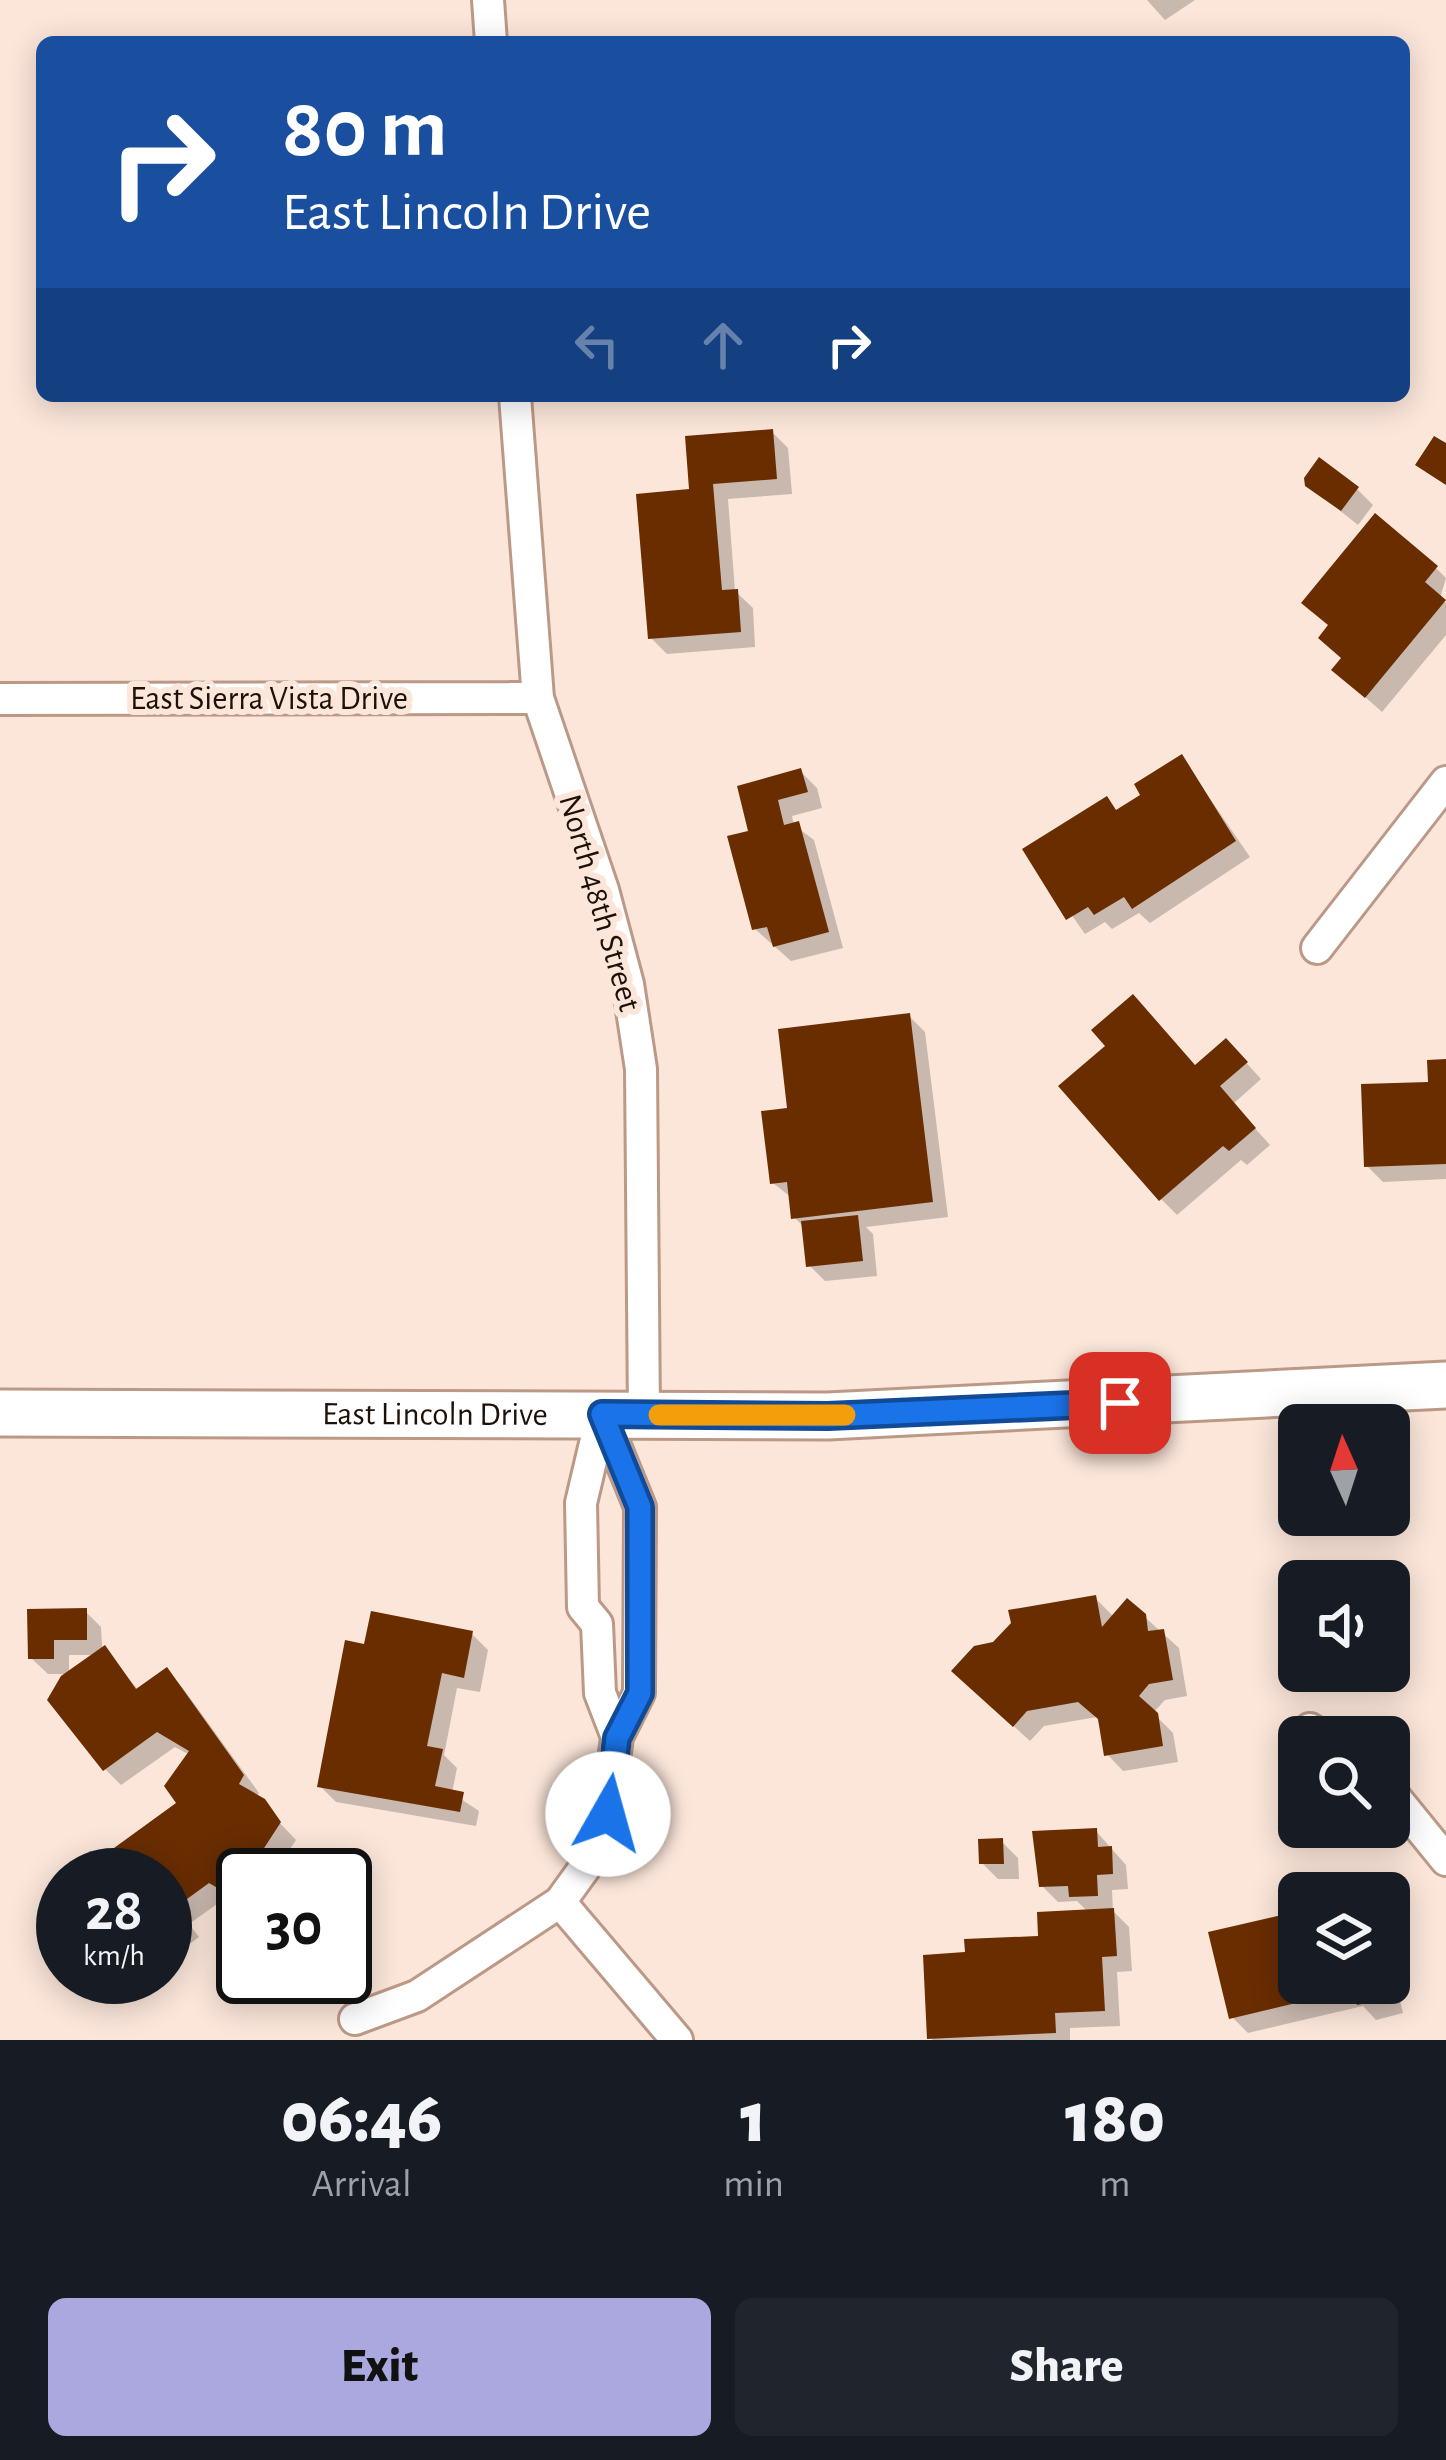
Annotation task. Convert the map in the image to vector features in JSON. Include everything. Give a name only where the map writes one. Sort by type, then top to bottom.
[{"type":"main road","name":"East Lincoln Drive","points":[[0,1413],[974,1411],[1446,1385]]},
{"type":"street","points":[[488,0],[491,36]]},
{"type":"street","name":"North 48th Street","points":[[355,2020],[418,1996],[560,1902],[604,1841],[617,1738],[640,1693],[640,1507],[623,1415],[641,1069],[628,984],[603,890],[538,698],[515,402]]},
{"type":"street","name":"East Sierra Vista Drive","points":[[0,699],[538,698]]},
{"type":"street","points":[[1317,948],[1446,782]]},
{"type":"street","name":"North 48th Street","points":[[617,1738],[600,1693],[597,1624],[583,1607],[581,1503],[623,1415]]},
{"type":"street","points":[[597,1624],[640,1624]]},
{"type":"street","points":[[1410,1816],[1446,1860]]},
{"type":"street","points":[[560,1902],[677,2040]]},
{"type":"building","points":[[773,429],[777,479],[713,484],[722,590],[738,589],[741,632],[648,639],[636,494],[689,489],[685,436]]},
{"type":"building","points":[[1434,436],[1446,443],[1446,485],[1415,465]]},
{"type":"building","points":[[1319,457],[1359,487],[1341,511],[1305,486],[1304,478]]},
{"type":"building","points":[[1375,513],[1438,566],[1425,582],[1446,600],[1365,698],[1331,670],[1341,658],[1318,638],[1328,625],[1301,603]]},
{"type":"building","points":[[1182,754],[1236,841],[1132,909],[1124,897],[1094,915],[1088,907],[1066,920],[1022,849],[1107,796],[1116,810],[1140,795],[1134,784]]},
{"type":"building","points":[[801,768],[808,792],[778,800],[784,825],[799,821],[829,932],[773,947],[767,927],[752,930],[727,836],[748,831],[737,786]]},
{"type":"building","points":[[1133,994],[1195,1065],[1226,1038],[1248,1062],[1220,1086],[1256,1128],[1229,1151],[1223,1146],[1159,1201],[1058,1086],[1105,1046],[1091,1030]]},
{"type":"building","points":[[910,1013],[933,1202],[791,1219],[787,1182],[770,1184],[761,1111],[787,1108],[778,1029]]},
{"type":"building","points":[[1446,1059],[1446,1164],[1364,1167],[1361,1084],[1428,1082],[1427,1060]]},
{"type":"building","points":[[858,1215],[863,1261],[806,1267],[801,1221]]},
{"type":"building","points":[[1096,1595],[1102,1627],[1127,1598],[1146,1614],[1148,1631],[1164,1629],[1173,1680],[1149,1684],[1139,1696],[1158,1713],[1163,1746],[1104,1756],[1098,1719],[1078,1702],[1027,1711],[1013,1727],[951,1671],[974,1646],[993,1642],[1011,1623],[1008,1610]]},
{"type":"building","points":[[87,1608],[87,1640],[54,1640],[54,1659],[28,1659],[27,1609]]},
{"type":"building","points":[[371,1611],[473,1631],[464,1678],[442,1673],[427,1746],[443,1749],[435,1786],[464,1792],[460,1812],[317,1787],[345,1640],[364,1644]]},
{"type":"building","points":[[105,1645],[136,1689],[167,1667],[244,1775],[239,1784],[265,1799],[281,1822],[264,1848],[216,1848],[216,1887],[209,1883],[192,1895],[192,1848],[114,1848],[176,1803],[164,1786],[189,1751],[157,1732],[103,1771],[47,1700],[61,1676]]},
{"type":"building","points":[[1097,1828],[1098,1847],[1112,1846],[1113,1874],[1097,1875],[1098,1896],[1069,1897],[1068,1886],[1039,1887],[1032,1831]]},
{"type":"building","points":[[1003,1838],[1004,1864],[979,1864],[978,1839]]},
{"type":"building","points":[[1114,1908],[1117,1956],[1102,1957],[1105,2011],[1055,2013],[1056,2033],[927,2039],[923,1955],[965,1952],[964,1939],[1038,1936],[1037,1912]]},
{"type":"building","points":[[1278,1916],[1278,2004],[1292,2004],[1229,2019],[1208,1932]]},
{"type":"slow traffic","points":[[659,1415],[845,1415]]},
{"type":"route","points":[[608,1814],[617,1738],[640,1693],[640,1507],[602,1414],[828,1416],[1120,1403]]}]
